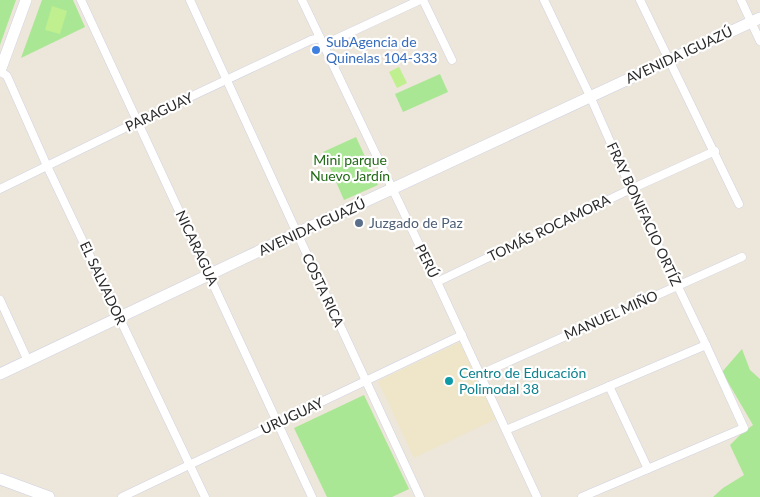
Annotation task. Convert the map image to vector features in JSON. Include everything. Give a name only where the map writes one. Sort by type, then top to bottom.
[{"type":"main road","points":[[0,71],[26,0]]},
{"type":"main road","name":"AVENIDA IGUAZÚ","points":[[0,374],[297,233],[756,20]]},
{"type":"main road","points":[[0,479],[49,497]]},
{"type":"street","name":"NICARAGUA","points":[[81,0],[312,497]]},
{"type":"street","name":"COSTA RICA","points":[[190,0],[420,497]]},
{"type":"street","name":"PERÚ","points":[[302,0],[481,374],[537,497]]},
{"type":"street","name":"PARAGUAY","points":[[0,189],[311,40],[321,41],[422,0]]},
{"type":"street","points":[[422,0],[452,60]]},
{"type":"street","name":"FRAY BONIFACIO ORTÍZ","points":[[544,0],[744,428],[648,469]]},
{"type":"street","points":[[640,0],[715,151],[739,204]]},
{"type":"street","points":[[741,0],[756,20],[760,41]]},
{"type":"street","name":"EL SALVADOR","points":[[0,71],[6,76],[205,497]]},
{"type":"street","name":"TOMÁS ROCAMORA","points":[[437,282],[631,188],[715,151]]},
{"type":"street","name":"MANUEL MIÑO","points":[[481,374],[742,257]]},
{"type":"street","points":[[0,300],[28,361]]},
{"type":"street","name":"URUGUAY","points":[[122,497],[462,335]]},
{"type":"street","points":[[506,430],[706,345]]},
{"type":"street","points":[[582,497],[648,469],[609,386]]},
{"type":"shaded area","points":[[460,342],[496,419],[414,458],[378,381]]},
{"type":"green space","points":[[0,0],[16,0],[0,45]]},
{"type":"green space","points":[[42,0],[73,0],[85,27],[21,58]]},
{"type":"green space","points":[[52,6],[67,11],[60,34],[45,30]]},
{"type":"green space","points":[[399,67],[407,83],[397,88],[389,72]]},
{"type":"green space","points":[[440,74],[448,92],[403,112],[395,94]]},
{"type":"green space","name":"Mini parque Nuevo Jardín","points":[[356,137],[378,185],[344,200],[323,152]]},
{"type":"green space","points":[[742,349],[750,370],[760,379],[760,497],[713,497],[723,488],[744,475],[730,445],[753,425],[722,372]]},
{"type":"green space","points":[[364,395],[409,489],[392,497],[327,497],[294,428]]},
{"type":"place","name":"SubAgencia de Quinelas 104-333","points":[[316,50]]},
{"type":"place","name":"Juzgado de Paz","points":[[359,223]]},
{"type":"place","name":"Centro de Educación Polimodal 38","points":[[449,381]]}]
